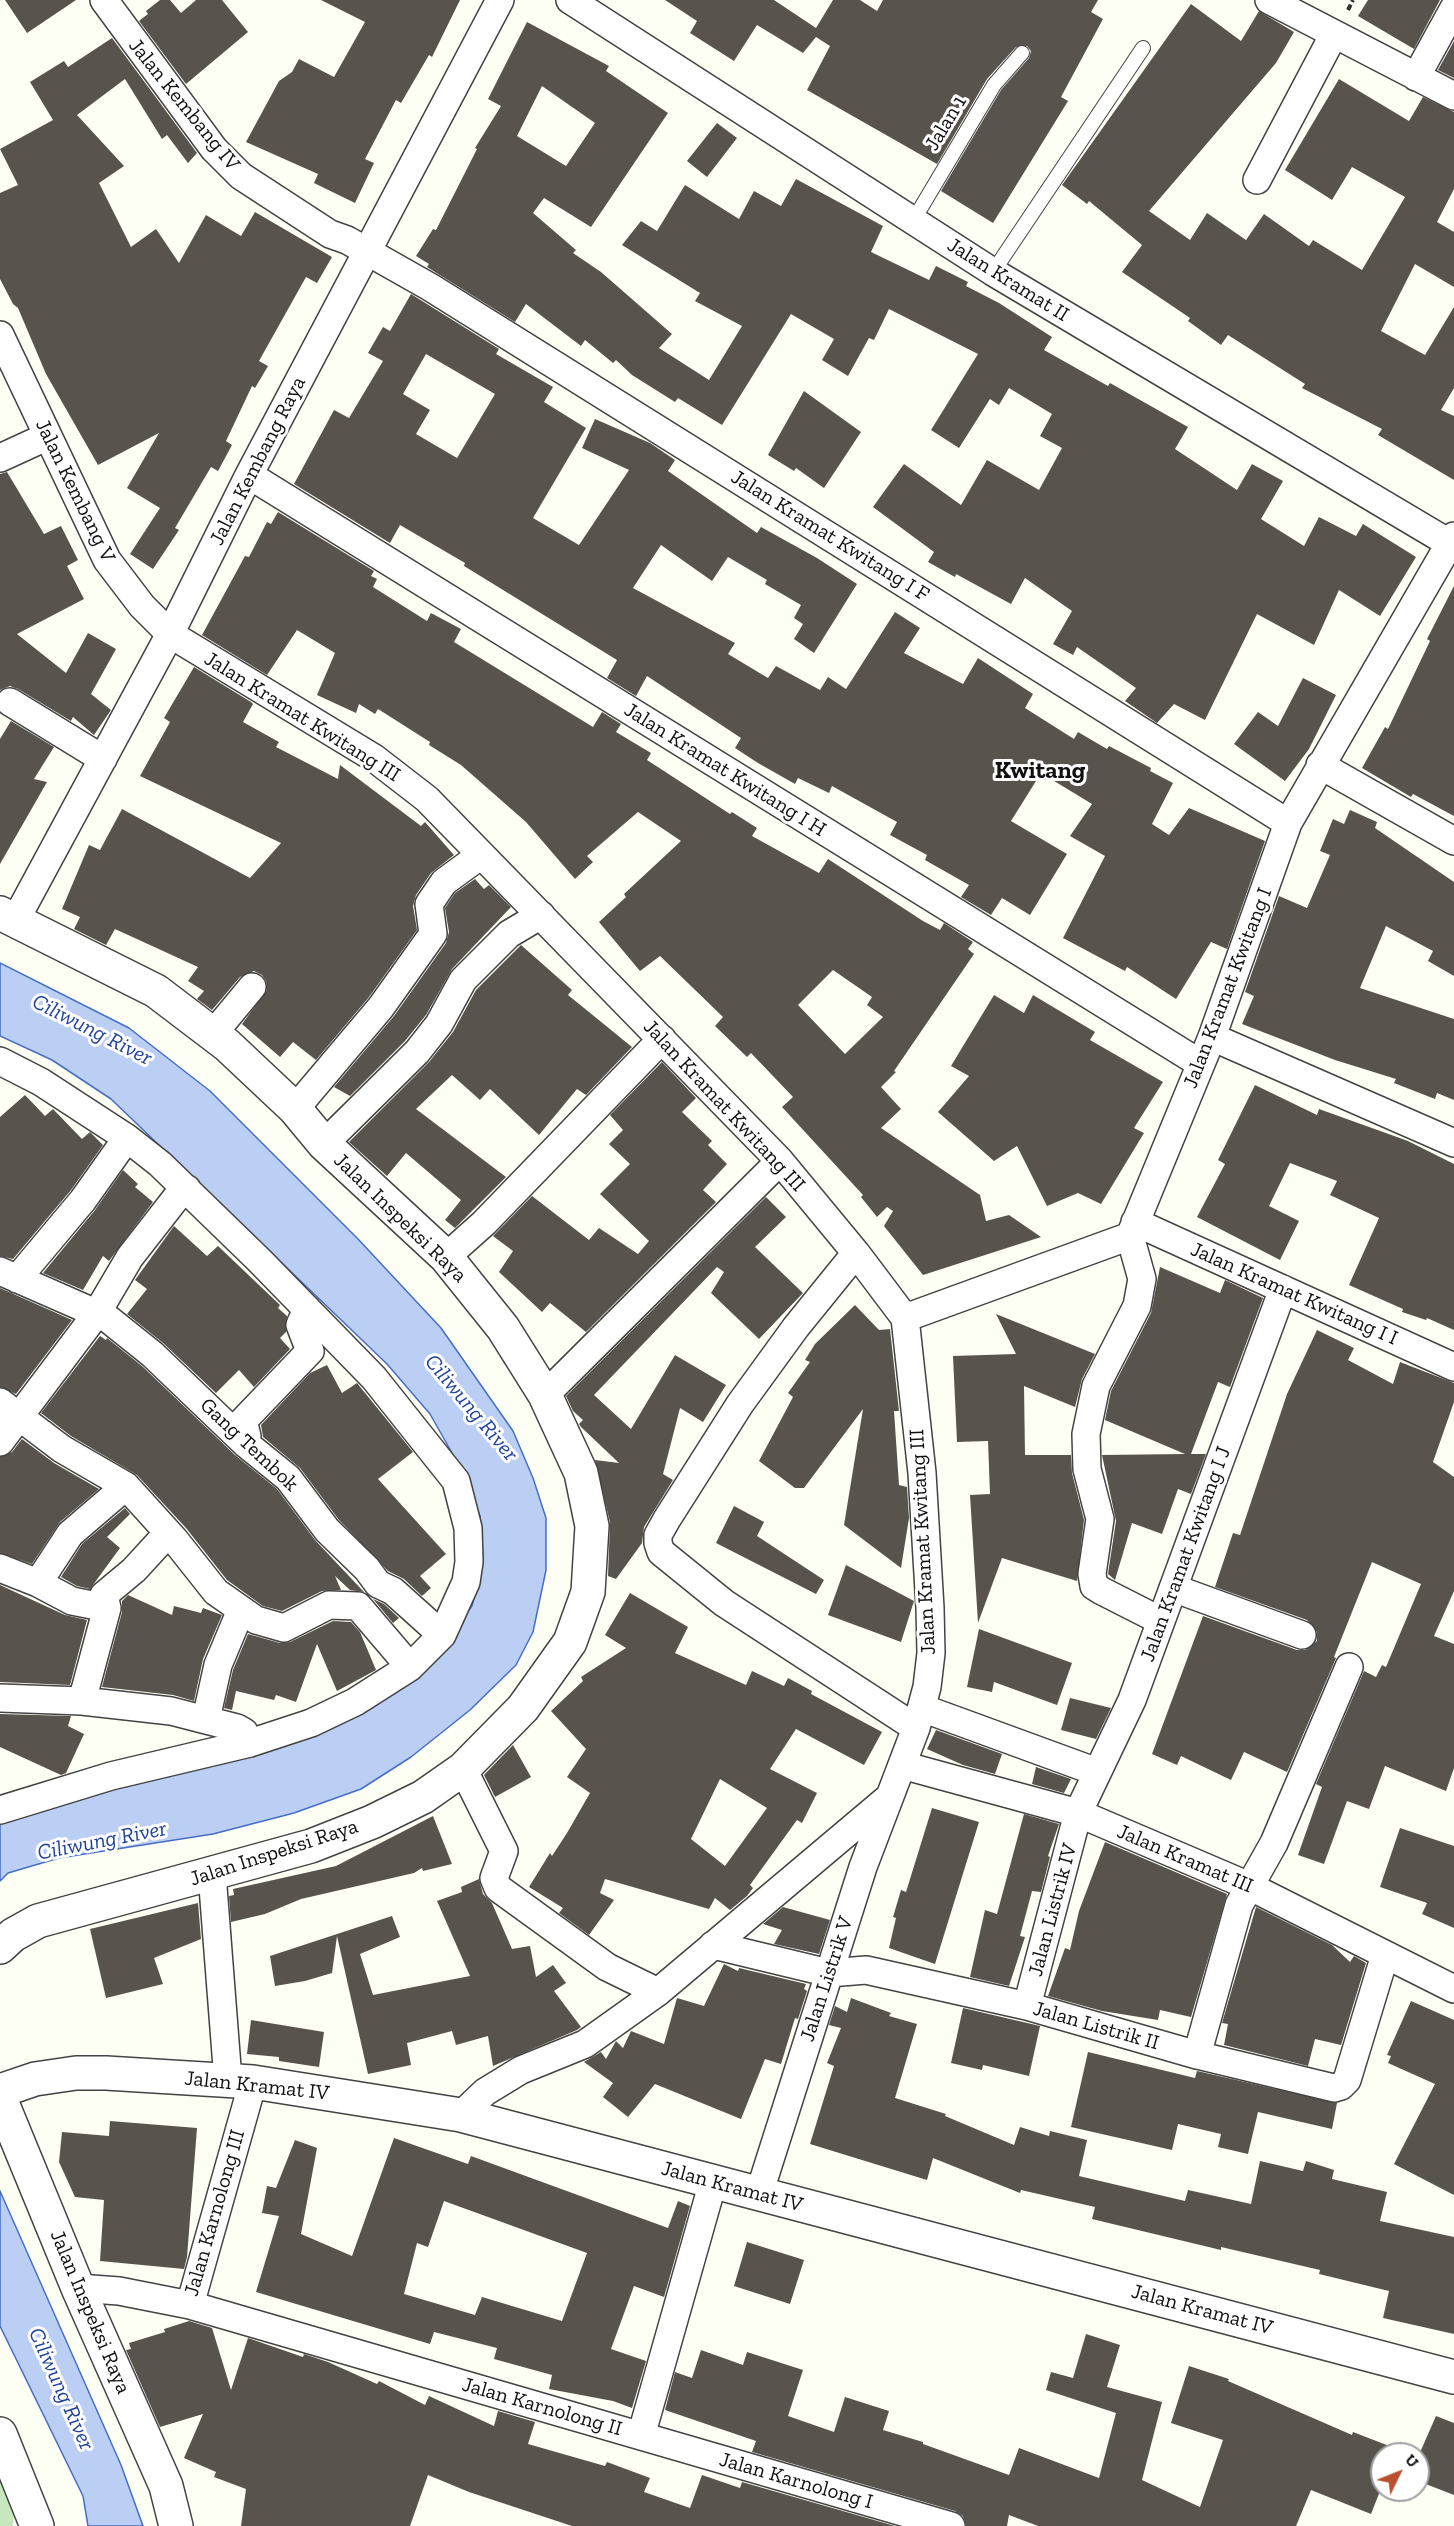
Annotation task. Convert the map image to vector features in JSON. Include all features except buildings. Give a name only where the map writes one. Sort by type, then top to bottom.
[{"type":"street","name":"Jalan Kembang IV","points":[[104,0],[214,149],[241,176],[330,234],[369,252]]},
{"type":"street","name":"Jalan Kembang Raya","points":[[8,917],[103,759],[170,634],[249,475],[369,252],[500,0]]},
{"type":"street","name":"Jalan Kramat II","points":[[570,0],[993,272],[1452,542]]},
{"type":"street","points":[[1269,0],[1454,96]]},
{"type":"street","points":[[1416,77],[1454,9]]},
{"type":"street","points":[[1257,180],[1334,34]]},
{"type":"street","name":"Jalan Kramat Kwitang I F","points":[[369,252],[440,293],[1288,823]]},
{"type":"street","name":"Jalan Kembang V","points":[[0,334],[107,560],[141,606],[170,634]]},
{"type":"street","points":[[0,458],[48,436]]},
{"type":"street","name":"Jalan Kramat Kwitang I H","points":[[249,475],[1201,1064]]},
{"type":"street","name":"Jalan Kramat Kwitang I","points":[[1132,1229],[1212,1037],[1288,823],[1452,542]]},
{"type":"street","name":"Jalan Kramat Kwitang III","points":[[170,634],[374,758],[427,799],[780,1161],[856,1253],[905,1318],[922,1473],[931,1653],[919,1718],[902,1765]]},
{"type":"street","points":[[9,702],[103,759]]},
{"type":"street","points":[[1320,765],[1454,841]]},
{"type":"street","points":[[295,1109],[381,1007],[433,934],[429,904],[444,882],[481,855]]},
{"type":"street","points":[[324,1144],[417,1052],[438,1024],[463,980],[509,934],[541,915]]},
{"type":"street","name":"Jalan Inspeksi Raya","points":[[0,1947],[13,1935],[38,1921],[311,1846],[372,1822],[423,1797],[463,1769],[523,1708],[570,1642],[588,1592],[591,1526],[581,1473],[545,1395],[503,1328],[446,1257],[324,1144],[295,1109],[213,1034],[156,992],[8,917]]},
{"type":"street","points":[[213,1034],[252,987]]},
{"type":"street","points":[[1212,1037],[1454,1143]]},
{"type":"street","points":[[446,1257],[484,1223],[662,1039]]},
{"type":"street","points":[[0,1060],[41,1082],[127,1138],[187,1189],[374,1378],[456,1481],[468,1528],[469,1562],[466,1582],[442,1635],[410,1667],[355,1702],[311,1723],[250,1743],[111,1776],[0,1810]]},
{"type":"street","name":"Gang Tembok","points":[[127,1138],[83,1200],[9,1275],[107,1318],[152,1354],[246,1444],[288,1478],[327,1530],[378,1584],[393,1591],[442,1635]]},
{"type":"street","points":[[545,1395],[780,1161]]},
{"type":"street","points":[[0,1442],[10,1409],[97,1313],[130,1257],[176,1198],[187,1189]]},
{"type":"street","points":[[905,1318],[1132,1229],[1142,1279],[1137,1306],[1096,1386],[1086,1434],[1087,1469],[1100,1519],[1092,1574],[1094,1586],[1161,1621]]},
{"type":"street","name":"Jalan Kramat Kwitang I I","points":[[1132,1229],[1283,1289],[1454,1367]]},
{"type":"street","points":[[856,1253],[796,1327],[740,1404],[658,1535],[661,1552],[724,1603],[919,1718],[1097,1772]]},
{"type":"street","name":"Jalan Kramat Kwitang I J","points":[[1078,1814],[1132,1700],[1283,1289]]},
{"type":"street","points":[[246,1444],[247,1436],[243,1421],[310,1351],[300,1324],[307,1309]]},
{"type":"street","points":[[10,1409],[62,1449],[126,1486],[216,1592],[255,1620],[284,1628],[329,1605],[358,1606],[410,1667]]},
{"type":"street","points":[[38,1583],[70,1534],[126,1486]]},
{"type":"street","points":[[82,1701],[107,1608],[104,1595],[134,1570],[168,1533]]},
{"type":"street","points":[[0,1568],[38,1583],[72,1601],[107,1608]]},
{"type":"street","points":[[1173,1588],[1302,1635]]},
{"type":"street","points":[[206,1719],[218,1665],[241,1610]]},
{"type":"street","points":[[1197,2055],[1239,1905],[1274,1843],[1349,1667]]},
{"type":"street","points":[[0,1698],[82,1701],[171,1710],[237,1728],[244,1732],[250,1743]]},
{"type":"street","name":"Jalan Kramat III","points":[[902,1765],[1078,1814],[1249,1886],[1454,1989]]},
{"type":"street","name":"Jalan Listrik V","points":[[759,2194],[863,1867],[902,1765]]},
{"type":"street","points":[[463,1769],[504,1851],[494,1878],[498,1888],[607,1967],[658,1992]]},
{"type":"street","points":[[461,2115],[494,2086],[521,2070],[585,2044],[658,1992],[891,1796]]},
{"type":"street","name":"Jalan Listrik IV","points":[[1027,2006],[1078,1814]]},
{"type":"street","points":[[212,1874],[241,2081]]},
{"type":"street","name":"Jalan Listrik II","points":[[713,1945],[829,1973],[866,1970],[1027,2006],[1197,2055],[1320,2087],[1341,2086],[1347,2080],[1385,1955]]},
{"type":"street","name":"Jalan Kramat IV","points":[[0,2091],[35,2079],[76,2073],[241,2081],[461,2115],[1454,2377]]},
{"type":"street","name":"Jalan Karnolong III","points":[[78,2288],[119,2291],[190,2306],[241,2081]]},
{"type":"street","name":"Jalan Inspeksi Raya","points":[[0,2098],[78,2288],[166,2486],[176,2526]]},
{"type":"street","name":"Jalan Karnolong II","points":[[190,2306],[641,2436],[713,2182]]},
{"type":"street","points":[[0,2434],[37,2526]]},
{"type":"street","name":"Jalan Karnolong I","points":[[641,2436],[951,2526]]},
{"type":"lane","points":[[993,272],[1143,48]]},
{"type":"lane","name":"Jalan 1","points":[[913,220],[994,85],[1022,53]]},
{"type":"green space","points":[[0,2467],[15,2502],[13,2526],[0,2526]]},
{"type":"water","name":"Ciliwung River","points":[[0,963],[129,1028],[210,1091],[358,1239],[441,1328],[513,1431],[533,1478],[546,1518],[546,1570],[533,1632],[516,1665],[470,1710],[411,1757],[361,1789],[294,1813],[213,1834],[59,1858],[8,1873],[0,1881],[0,1816],[284,1739],[441,1645],[472,1606],[483,1558],[480,1516],[456,1460],[430,1414],[387,1364],[111,1099],[52,1060],[0,1036]]},
{"type":"water","name":"Ciliwung River","points":[[0,2191],[121,2465],[143,2526],[88,2526],[83,2496],[0,2326]]},
{"type":"district","name":"Kwitang","points":[[1040,771]]}]
